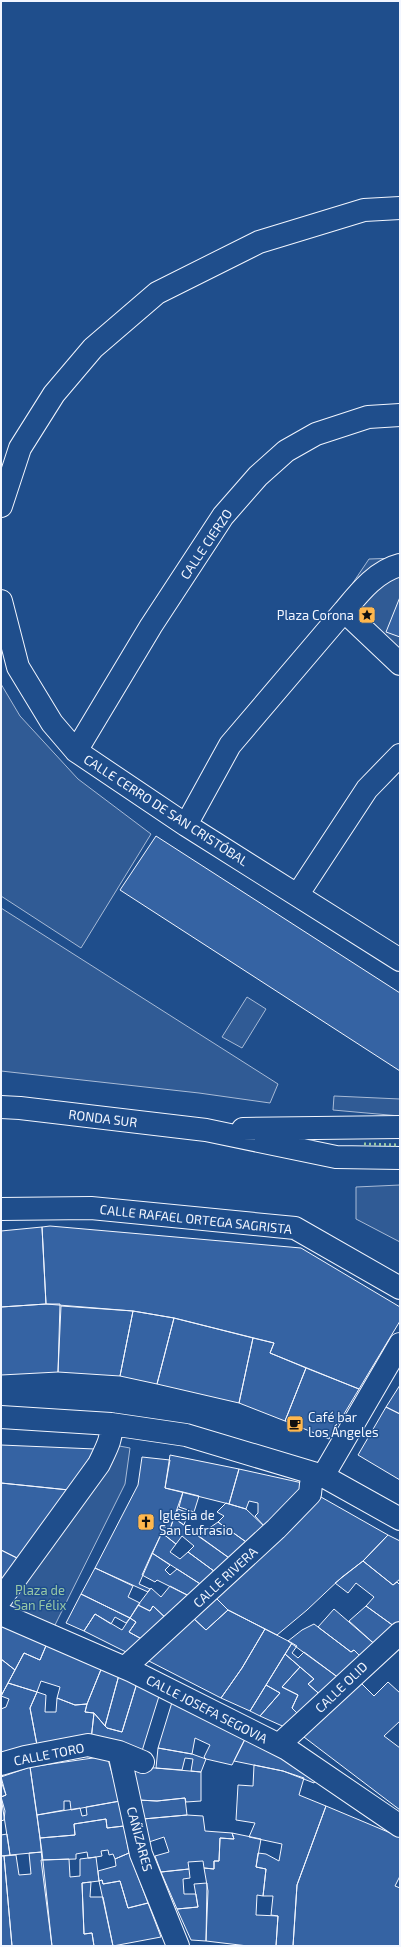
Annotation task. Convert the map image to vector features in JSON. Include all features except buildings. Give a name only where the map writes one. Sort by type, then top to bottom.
[{"type":"street","points":[[1,506],[20,448],[54,394],[93,348],[157,294],[259,242],[364,210],[400,208]]},
{"type":"street","name":"CALLE CIERZO","points":[[76,751],[151,626],[223,516],[258,476],[286,451],[316,434],[368,417],[400,416]]},
{"type":"street","points":[[186,825],[230,745],[368,584],[392,567],[400,565]]},
{"type":"street","name":"CALLE CERRO DE SAN CRISTÓBAL","points":[[1,602],[18,667],[52,722],[76,751],[186,825],[298,894],[400,960]]},
{"type":"street","points":[[344,611],[400,664]]},
{"type":"street","points":[[298,894],[367,789],[400,756]]},
{"type":"street","name":"RONDA SUR","points":[[1,1107],[206,1130],[336,1157],[400,1158]]},
{"type":"street","name":"RONDA SUR","points":[[206,1130],[400,1127]]},
{"type":"street","name":"CALLE RAFAEL ORTEGA SAGRISTA","points":[[1,1210],[91,1208],[295,1228],[400,1288]]},
{"type":"street","name":"CALLE RIVERA","points":[[129,1664],[276,1529],[310,1494],[317,1480],[400,1344]]},
{"type":"street","points":[[1,1417],[111,1424],[186,1435],[317,1480],[400,1519]]},
{"type":"street","points":[[1,1599],[99,1464],[109,1442],[112,1430],[111,1424]]},
{"type":"street","name":"CALLE JOSEFA SEGOVIA","points":[[1,1614],[132,1671],[287,1749],[400,1826]]},
{"type":"street","name":"CALLE OLID","points":[[283,1741],[400,1634]]},
{"type":"street","name":"CALLE TORO","points":[[1,1764],[25,1757],[88,1745],[119,1752],[143,1762]]},
{"type":"street","name":"CAÑIZARES","points":[[119,1752],[141,1854],[178,1946]]},
{"type":"shaded area","name":"Plaza Corona","points":[[400,558],[400,671],[336,608],[369,559]]},
{"type":"shaded area","points":[[1,684],[20,716],[78,779],[151,834],[81,948],[1,896]]},
{"type":"shaded area","points":[[1,908],[278,1084],[270,1103],[199,1093],[1,1071]]},
{"type":"shaded area","points":[[247,997],[266,1009],[242,1048],[222,1037]]},
{"type":"shaded area","points":[[334,1096],[400,1099],[400,1116],[333,1110]]},
{"type":"shaded area","points":[[400,1185],[400,1242],[356,1219],[356,1187]]},
{"type":"shaded area","name":"Plaza de San Félix","points":[[114,1445],[130,1448],[125,1484],[52,1631],[2,1609]]},
{"type":"hedge","points":[[364,1144],[399,1145]]},
{"type":"place","name":"Plaza Corona","points":[[367,615]]},
{"type":"place","name":"Café bar Los Ángeles","points":[[295,1424]]},
{"type":"place","name":"Iglesia de San Eufrasio","points":[[146,1522]]}]
